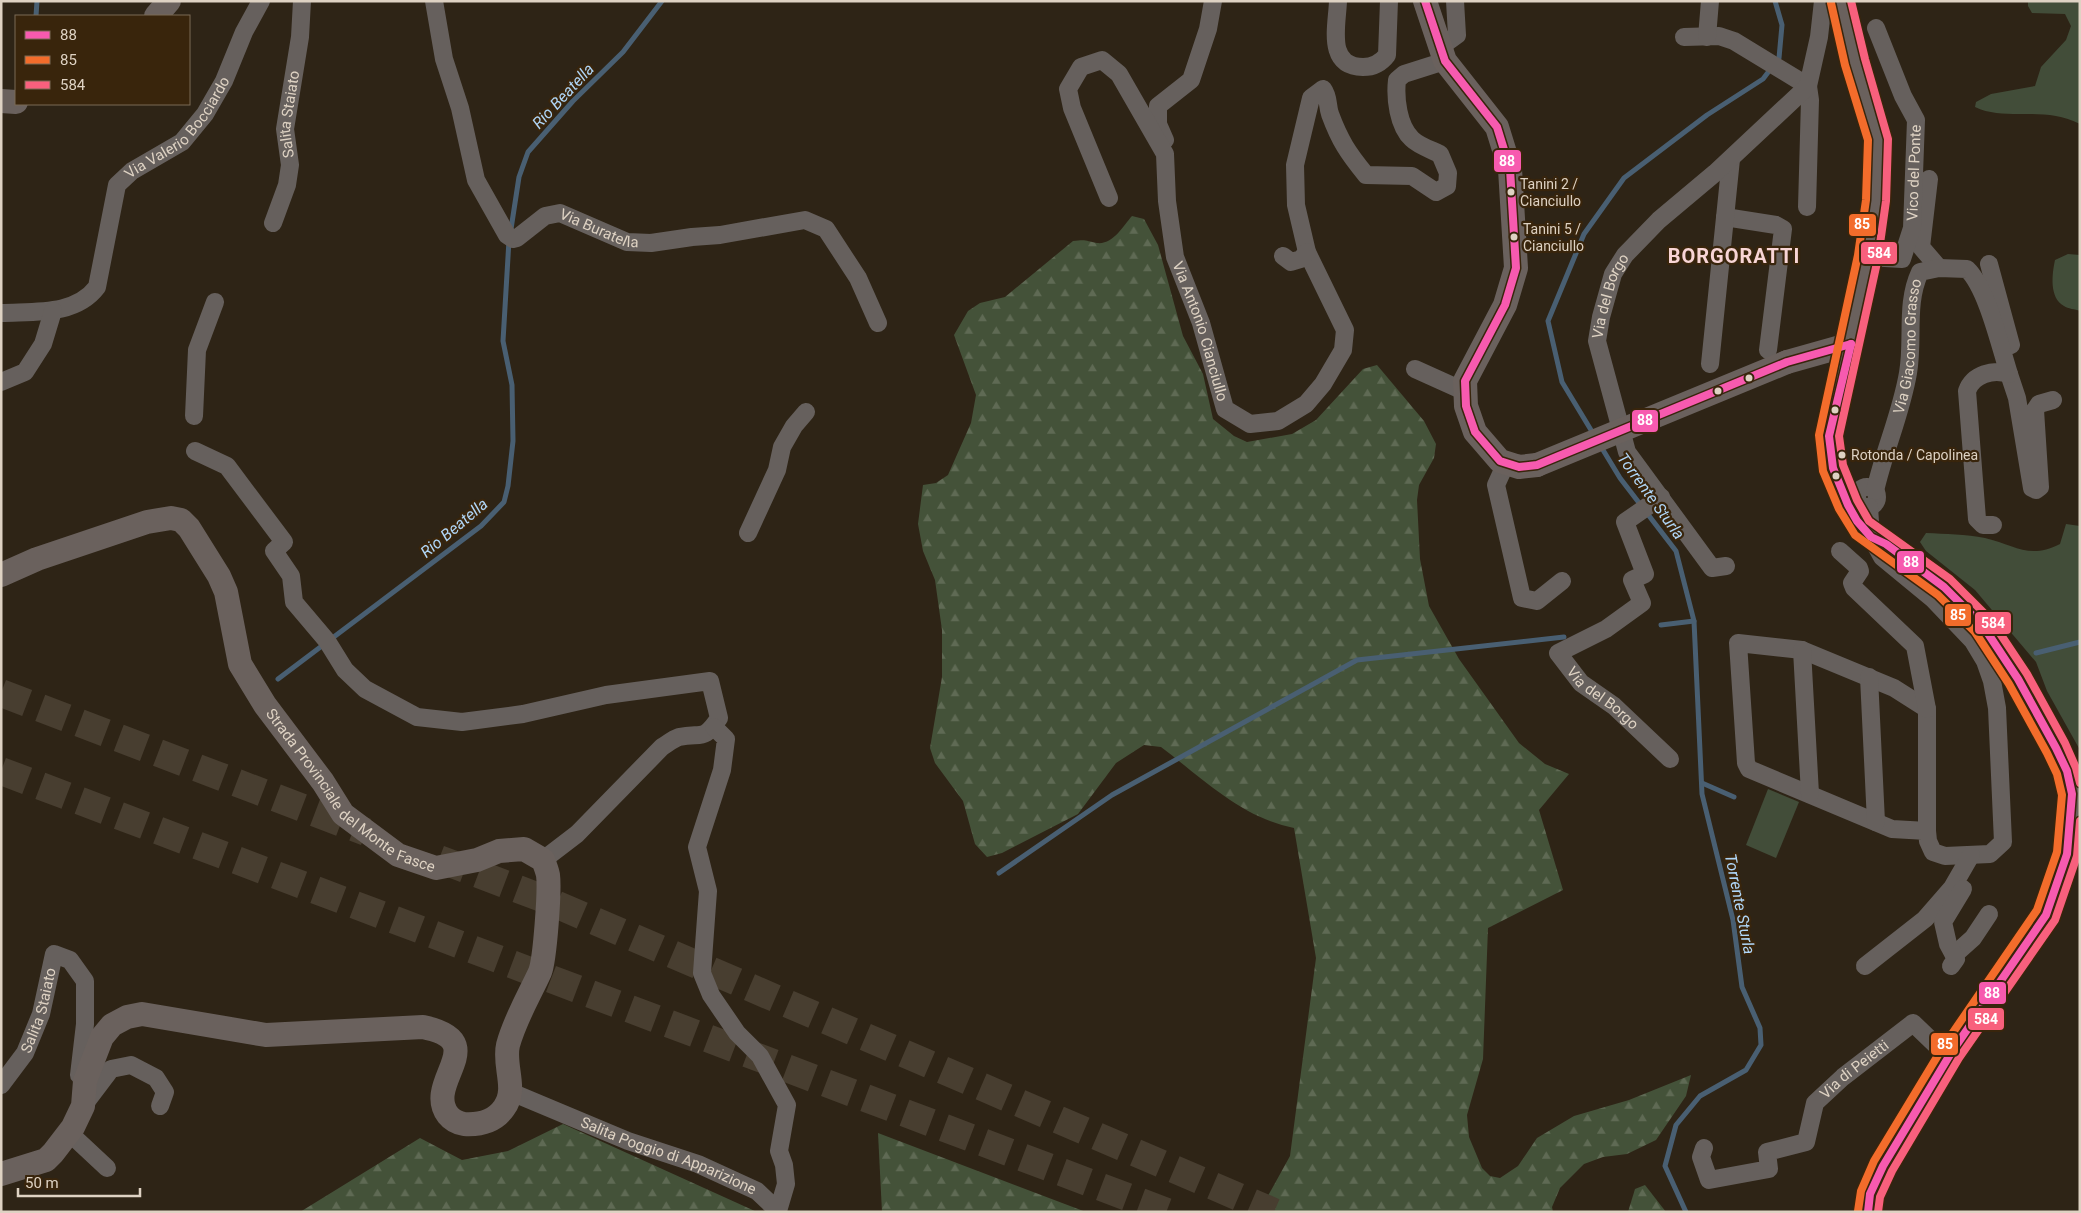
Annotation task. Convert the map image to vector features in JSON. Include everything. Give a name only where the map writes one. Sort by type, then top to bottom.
[{"type":"main road","points":[[157,15],[169,1]]},
{"type":"main road","points":[[1426,1],[1442,54],[1497,127],[1510,169],[1516,268],[1505,305],[1465,381],[1466,406],[1475,432],[1500,461],[1519,467],[1537,465],[1777,356],[1851,344]]},
{"type":"main road","points":[[1841,1],[1854,62],[1878,139],[1876,202],[1868,257],[1851,344],[1829,436],[1833,468],[1857,521],[1871,537],[1886,544],[1944,587],[1983,626],[2018,679],[2056,748],[2067,771],[2072,794],[2067,854],[2046,915],[2001,984],[1951,1053],[1883,1166],[1870,1194],[1868,1212]]},
{"type":"main road","points":[[1,101],[15,102]]},
{"type":"main road","name":"Strada Provinciale del Monte Fasce","points":[[1,575],[37,558],[147,522],[171,518],[181,520],[189,528],[226,592],[240,664],[265,705],[323,782],[343,814],[398,855],[436,868],[477,860],[499,851],[524,849],[543,860]]},
{"type":"main road","points":[[1,1174],[46,1160],[73,1127],[83,1106],[85,1081],[102,1037],[112,1025],[128,1017],[142,1014],[266,1035],[429,1028],[443,1031],[452,1040],[457,1052],[442,1099],[444,1110],[451,1119],[462,1124],[476,1124],[489,1121],[499,1115],[506,1106],[510,1092],[508,1047],[523,1006],[541,970],[546,932],[548,874],[543,860]]},
{"type":"street","name":"Via Valerio Bocciardo","points":[[1,313],[53,311],[68,308],[89,298],[97,287],[118,185],[132,171],[182,142],[205,114],[224,81],[244,32],[261,1]]},
{"type":"street","name":"Salita Staiato","points":[[273,223],[287,185],[290,165],[285,129],[300,37],[302,1]]},
{"type":"street","name":"Via Buratella","points":[[434,1],[444,58],[460,108],[476,180],[507,235],[513,239],[518,238],[545,216],[560,213],[627,242],[651,243],[720,235],[805,220],[826,229],[858,278],[878,324]]},
{"type":"street","name":"Via Antonio Cianciullo","points":[[1167,201],[1174,164],[1158,124],[1158,106],[1191,80],[1208,29],[1213,1]]},
{"type":"street","points":[[1338,1],[1337,51],[1342,60],[1352,66],[1367,67],[1381,62],[1387,56],[1389,1]]},
{"type":"street","points":[[1442,54],[1457,35],[1455,1]]},
{"type":"street","points":[[1707,37],[1710,1]]},
{"type":"street","points":[[1803,82],[1819,37],[1823,1]]},
{"type":"street","name":"Vico del Ponte","points":[[1868,257],[1902,259],[1912,228],[1915,192],[1916,120],[1903,96],[1876,28]]},
{"type":"street","points":[[1684,37],[1719,36],[1734,41],[1803,82],[1810,100],[1807,207]]},
{"type":"street","name":"Via Antonio Cianciullo","points":[[1109,198],[1072,108],[1068,89],[1080,67],[1102,60],[1119,74],[1165,154],[1167,201],[1175,257],[1201,323],[1225,409],[1250,424],[1278,421],[1306,404],[1323,384],[1343,350],[1345,330],[1307,252],[1296,205],[1295,165],[1312,98],[1323,88],[1328,95],[1329,111],[1344,147],[1366,175],[1412,176],[1436,192],[1446,186],[1448,173],[1440,154],[1412,139],[1404,127],[1396,96],[1397,80],[1404,74],[1442,54]]},
{"type":"street","name":"Via del Borgo","points":[[1726,566],[1712,568],[1627,452],[1597,342],[1601,317],[1613,274],[1625,255],[1659,220],[1731,159],[1803,82]]},
{"type":"street","points":[[1710,364],[1731,159]]},
{"type":"street","points":[[1929,179],[1922,247],[1939,268]]},
{"type":"street","points":[[1725,217],[1776,225],[1783,228],[1777,356]]},
{"type":"street","points":[[1283,256],[1291,262],[1301,259],[1307,252]]},
{"type":"street","points":[[1989,264],[2025,395],[2031,438],[2026,446]]},
{"type":"street","name":"Via Giacomo Grasso","points":[[1867,497],[1900,413],[1909,372],[1912,288],[1920,272],[1939,268],[1962,267],[1967,269],[1974,277],[1988,308],[2014,386],[2032,488],[2036,490],[2040,487],[2036,410],[2039,404],[2053,400]]},
{"type":"street","points":[[194,416],[197,350],[214,302]]},
{"type":"street","points":[[1,382],[25,372],[43,344],[53,311]]},
{"type":"street","points":[[1415,369],[1466,392]]},
{"type":"street","points":[[1993,524],[1983,524],[1977,519],[1967,390],[1973,379],[1990,372],[2000,371],[2009,374]]},
{"type":"street","points":[[748,533],[777,470],[782,447],[794,426],[806,412]]},
{"type":"street","points":[[195,451],[227,466],[236,475],[284,542],[274,551],[291,576],[294,602],[327,641],[345,670],[365,689],[416,716],[470,721],[523,714],[606,696],[710,681],[720,718],[714,727],[704,736],[678,737],[662,747],[577,834],[543,860]]},
{"type":"street","points":[[1506,463],[1496,485],[1522,598],[1537,601],[1562,581]]},
{"type":"street","points":[[1833,468],[1847,485],[1867,497],[1871,537],[1882,557],[1933,599],[1973,641],[1985,661],[1992,681],[1997,708],[2003,842],[1990,854],[1968,859],[1944,856],[1933,852],[1928,841],[1927,831],[1927,709],[1915,646],[1852,586],[1860,568],[1840,552]]},
{"type":"street","name":"Via del Borgo","points":[[1661,497],[1625,522],[1645,574],[1632,580],[1642,603],[1606,629],[1558,653],[1581,683],[1614,706],[1670,759]]},
{"type":"street","points":[[1927,709],[1894,688],[1802,650],[1738,644],[1747,766],[1749,769],[1892,829],[1927,831]]},
{"type":"street","points":[[1802,650],[1810,794]]},
{"type":"street","points":[[1869,677],[1876,822]]},
{"type":"street","name":"Salita Poggio di Apparizione","points":[[510,1092],[628,1141],[698,1164],[756,1191],[778,1211],[786,1184],[784,1165],[779,1151],[787,1105],[760,1056],[737,1033],[711,996],[702,973],[708,891],[697,847],[722,770],[726,739],[714,727]]},
{"type":"street","points":[[1968,859],[1968,880],[1943,922],[1953,960],[1973,938],[1989,914]]},
{"type":"street","points":[[1865,966],[1921,924],[1952,888],[1968,859]]},
{"type":"street","name":"Salita Staiato","points":[[1,1085],[25,1053],[41,1014],[54,954],[70,960],[85,981],[85,1024],[79,1075],[85,1081]]},
{"type":"street","name":"Via di Peietti","points":[[1704,1148],[1701,1157],[1709,1180],[1768,1169],[1766,1152],[1806,1142],[1815,1103],[1843,1077],[1914,1022],[1938,1047],[1951,1053]]},
{"type":"street","points":[[83,1106],[112,1069],[131,1065],[156,1078],[165,1092],[160,1106]]},
{"type":"street","points":[[77,1140],[107,1168]]},
{"type":"green space","points":[[2028,1],[2080,1],[2080,124],[2052,115],[1999,113],[1975,107],[1976,102],[1991,94],[2035,86],[2041,67],[2066,40],[2071,26],[2065,14],[2032,13],[2028,6]]},
{"type":"green space","points":[[1132,216],[1144,219],[1158,245],[1183,336],[1203,374],[1213,419],[1234,436],[1247,442],[1292,434],[1316,420],[1363,369],[1377,365],[1424,421],[1436,444],[1434,458],[1419,485],[1417,500],[1420,559],[1429,606],[1459,659],[1519,743],[1545,764],[1569,774],[1539,810],[1563,890],[1488,928],[1483,1059],[1467,1115],[1469,1137],[1482,1168],[1490,1176],[1500,1178],[1518,1166],[1537,1138],[1574,1116],[1629,1100],[1691,1075],[1686,1096],[1656,1140],[1627,1154],[1603,1157],[1584,1164],[1560,1188],[1552,1207],[1553,1212],[1259,1212],[1290,1156],[1316,958],[1294,828],[1275,823],[1240,806],[1207,784],[1161,747],[1144,745],[1116,763],[1078,814],[1002,853],[987,857],[975,844],[963,801],[935,763],[930,748],[942,677],[942,630],[935,580],[923,551],[918,524],[923,485],[936,483],[948,475],[971,423],[976,395],[954,335],[968,311],[980,303],[1005,297],[1073,241],[1084,240],[1103,243],[1108,241],[1117,234]]},
{"type":"green space","points":[[2068,254],[2080,255],[2080,311],[2064,306],[2059,302],[2054,292],[2053,272],[2055,260]]},
{"type":"green space","points":[[2066,524],[2080,526],[2080,750],[2047,691],[2036,662],[1975,590],[1926,551],[1920,542],[1926,533],[1963,535],[1985,538],[2022,550],[2039,551],[2060,544]]},
{"type":"green space","points":[[1768,789],[1799,802],[1776,858],[1746,845]]},
{"type":"green space","points":[[563,1124],[757,1212],[300,1212],[420,1138],[462,1160],[508,1151]]},
{"type":"green space","points":[[878,1133],[1086,1212],[882,1212]]},
{"type":"green space","points":[[1645,1185],[1666,1212],[1628,1212],[1635,1189]]},
{"type":"waterway","points":[[36,15],[37,1]]},
{"type":"waterway","name":"Rio Beatella","points":[[511,229],[519,177],[528,152],[573,101],[623,52],[662,1]]},
{"type":"waterway","name":"Torrente Sturla","points":[[1594,435],[1562,382],[1548,321],[1584,234],[1624,178],[1707,115],[1763,79],[1779,58],[1782,25],[1775,1]]},
{"type":"waterway","name":"Rio Beatella","points":[[278,679],[481,526],[504,502],[508,486],[513,441],[512,385],[503,341],[509,240]]},
{"type":"waterway","name":"Torrente Sturla","points":[[1600,445],[1620,478],[1676,551],[1694,621],[1702,794],[1733,920],[1742,987],[1760,1028],[1761,1045],[1746,1070],[1700,1096],[1676,1125],[1665,1166],[1686,1212]]},
{"type":"waterway","points":[[1661,625],[1694,621]]},
{"type":"waterway","points":[[999,873],[1112,795],[1357,660],[1564,637]]},
{"type":"waterway","points":[[2036,653],[2080,642]]},
{"type":"waterway","points":[[1702,783],[1734,797]]},
{"type":"tunnel","points":[[1,693],[366,832]]},
{"type":"tunnel","points":[[1,771],[1167,1212]]},
{"type":"tunnel","points":[[439,859],[539,897],[1274,1212]]},
{"type":"transit line","name":"88","points":[[1425,1],[1445,61],[1497,127],[1510,169],[1516,268],[1505,305],[1465,381],[1466,406],[1475,432],[1500,461],[1519,467],[1537,465],[1787,362],[1851,344]]},
{"type":"transit line","name":"584","points":[[1851,1],[1888,139],[1886,201],[1878,258],[1839,436],[1843,465],[1857,500],[1869,521],[1950,579],[1991,620],[2027,674],[2065,743],[2076,768],[2080,783]]},
{"type":"transit line","name":"85","points":[[1831,3],[1845,65],[1868,140],[1866,200],[1858,255],[1819,435],[1823,471],[1839,509],[1855,535],[1938,595],[1975,632],[2009,684],[2047,753],[2057,774],[2062,795],[2057,852],[2037,910],[1943,1047],[1874,1161],[1861,1191],[1858,1211]]},
{"type":"transit line","name":"88","points":[[1851,344],[1829,436],[1833,468],[1848,505],[1857,521],[1871,537],[1886,544],[1944,587],[1983,626],[2018,679],[2056,748],[2067,771],[2072,794],[2067,854],[2046,915],[1951,1053],[1883,1166],[1870,1194],[1868,1212]]},
{"type":"transit line","name":"584","points":[[1878,1212],[1880,1197],[1892,1171],[1959,1058],[2055,920],[2077,856],[2080,821]]},
{"type":"place","name":"Tanini 2 / Cianciullo","points":[[1511,192]]},
{"type":"place","name":"Tanini 5 / Cianciullo","points":[[1514,237]]},
{"type":"place","name":"Rotonda / Capolinea","points":[[1842,455]]},
{"type":"district","name":"BORGORATTI","points":[[1734,256]]}]
